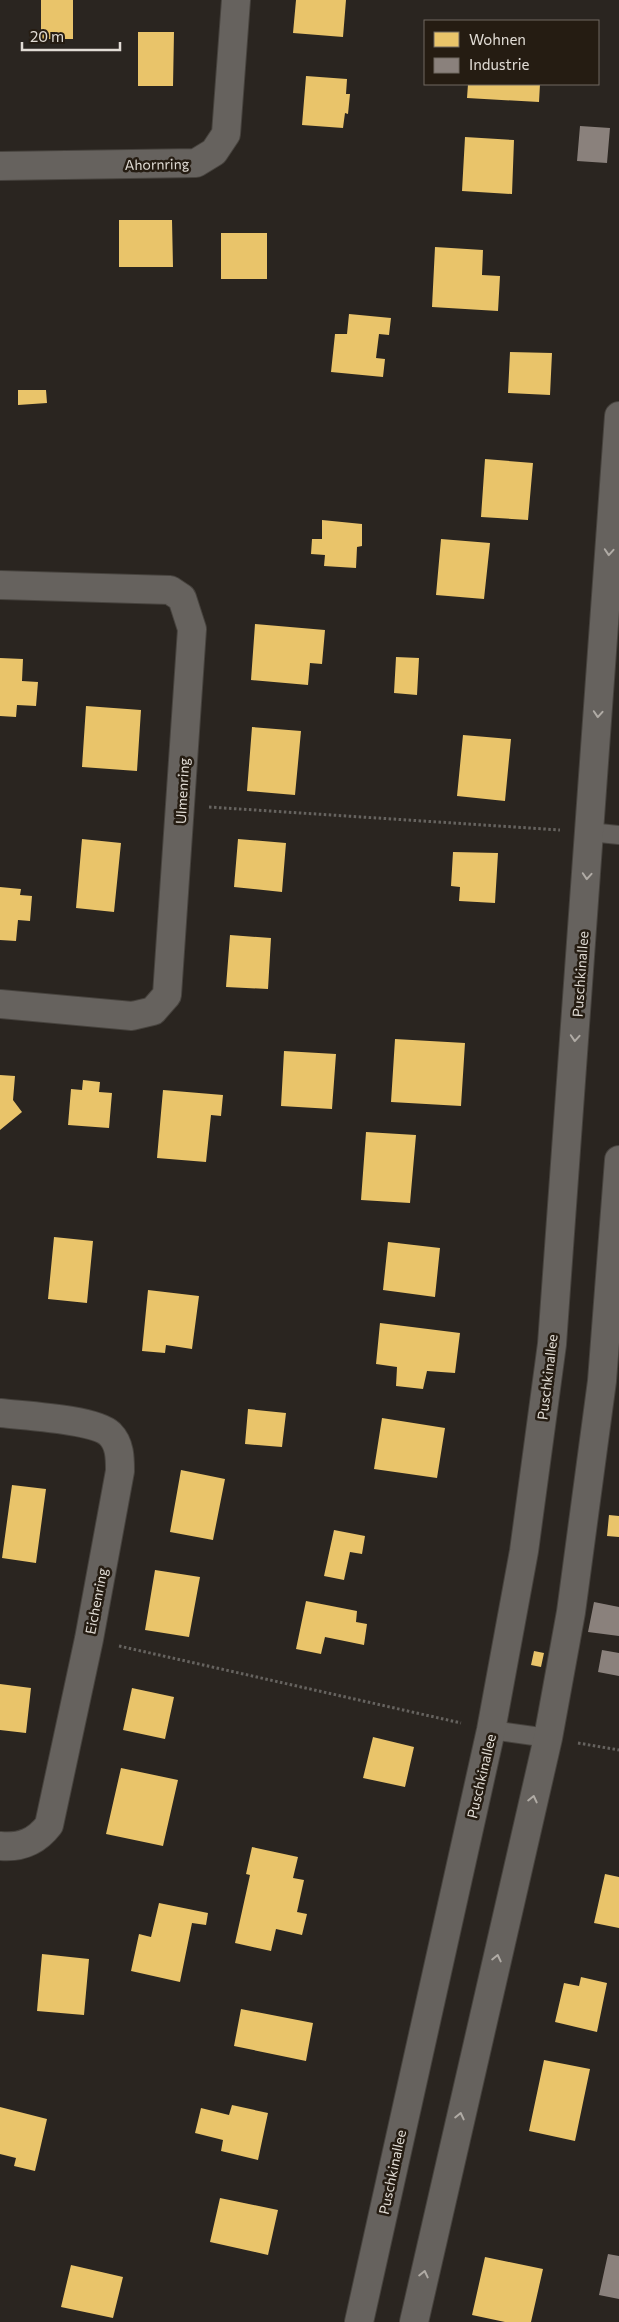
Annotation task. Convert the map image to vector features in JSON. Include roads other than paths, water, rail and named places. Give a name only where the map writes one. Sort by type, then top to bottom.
[{"type":"street","name":"Ahornring","points":[[0,166],[196,163],[214,152],[226,134],[236,0]]},
{"type":"street","name":"Puschkinallee","points":[[358,2322],[491,1730],[528,1524],[552,1344],[619,416]]},
{"type":"street","name":"Ulmenring","points":[[0,585],[170,590],[182,598],[192,629],[167,995],[153,1010],[132,1016],[0,1004]]},
{"type":"street","points":[[414,2322],[548,1738],[571,1612],[602,1381],[619,1160]]},
{"type":"street","name":"Eichenring","points":[[0,1413],[96,1425],[110,1434],[116,1441],[120,1455],[120,1471],[89,1639],[49,1825],[40,1837],[31,1842],[10,1847],[0,1846]]},
{"type":"lane","points":[[590,832],[619,835]]},
{"type":"lane","points":[[491,1730],[548,1738]]}]
